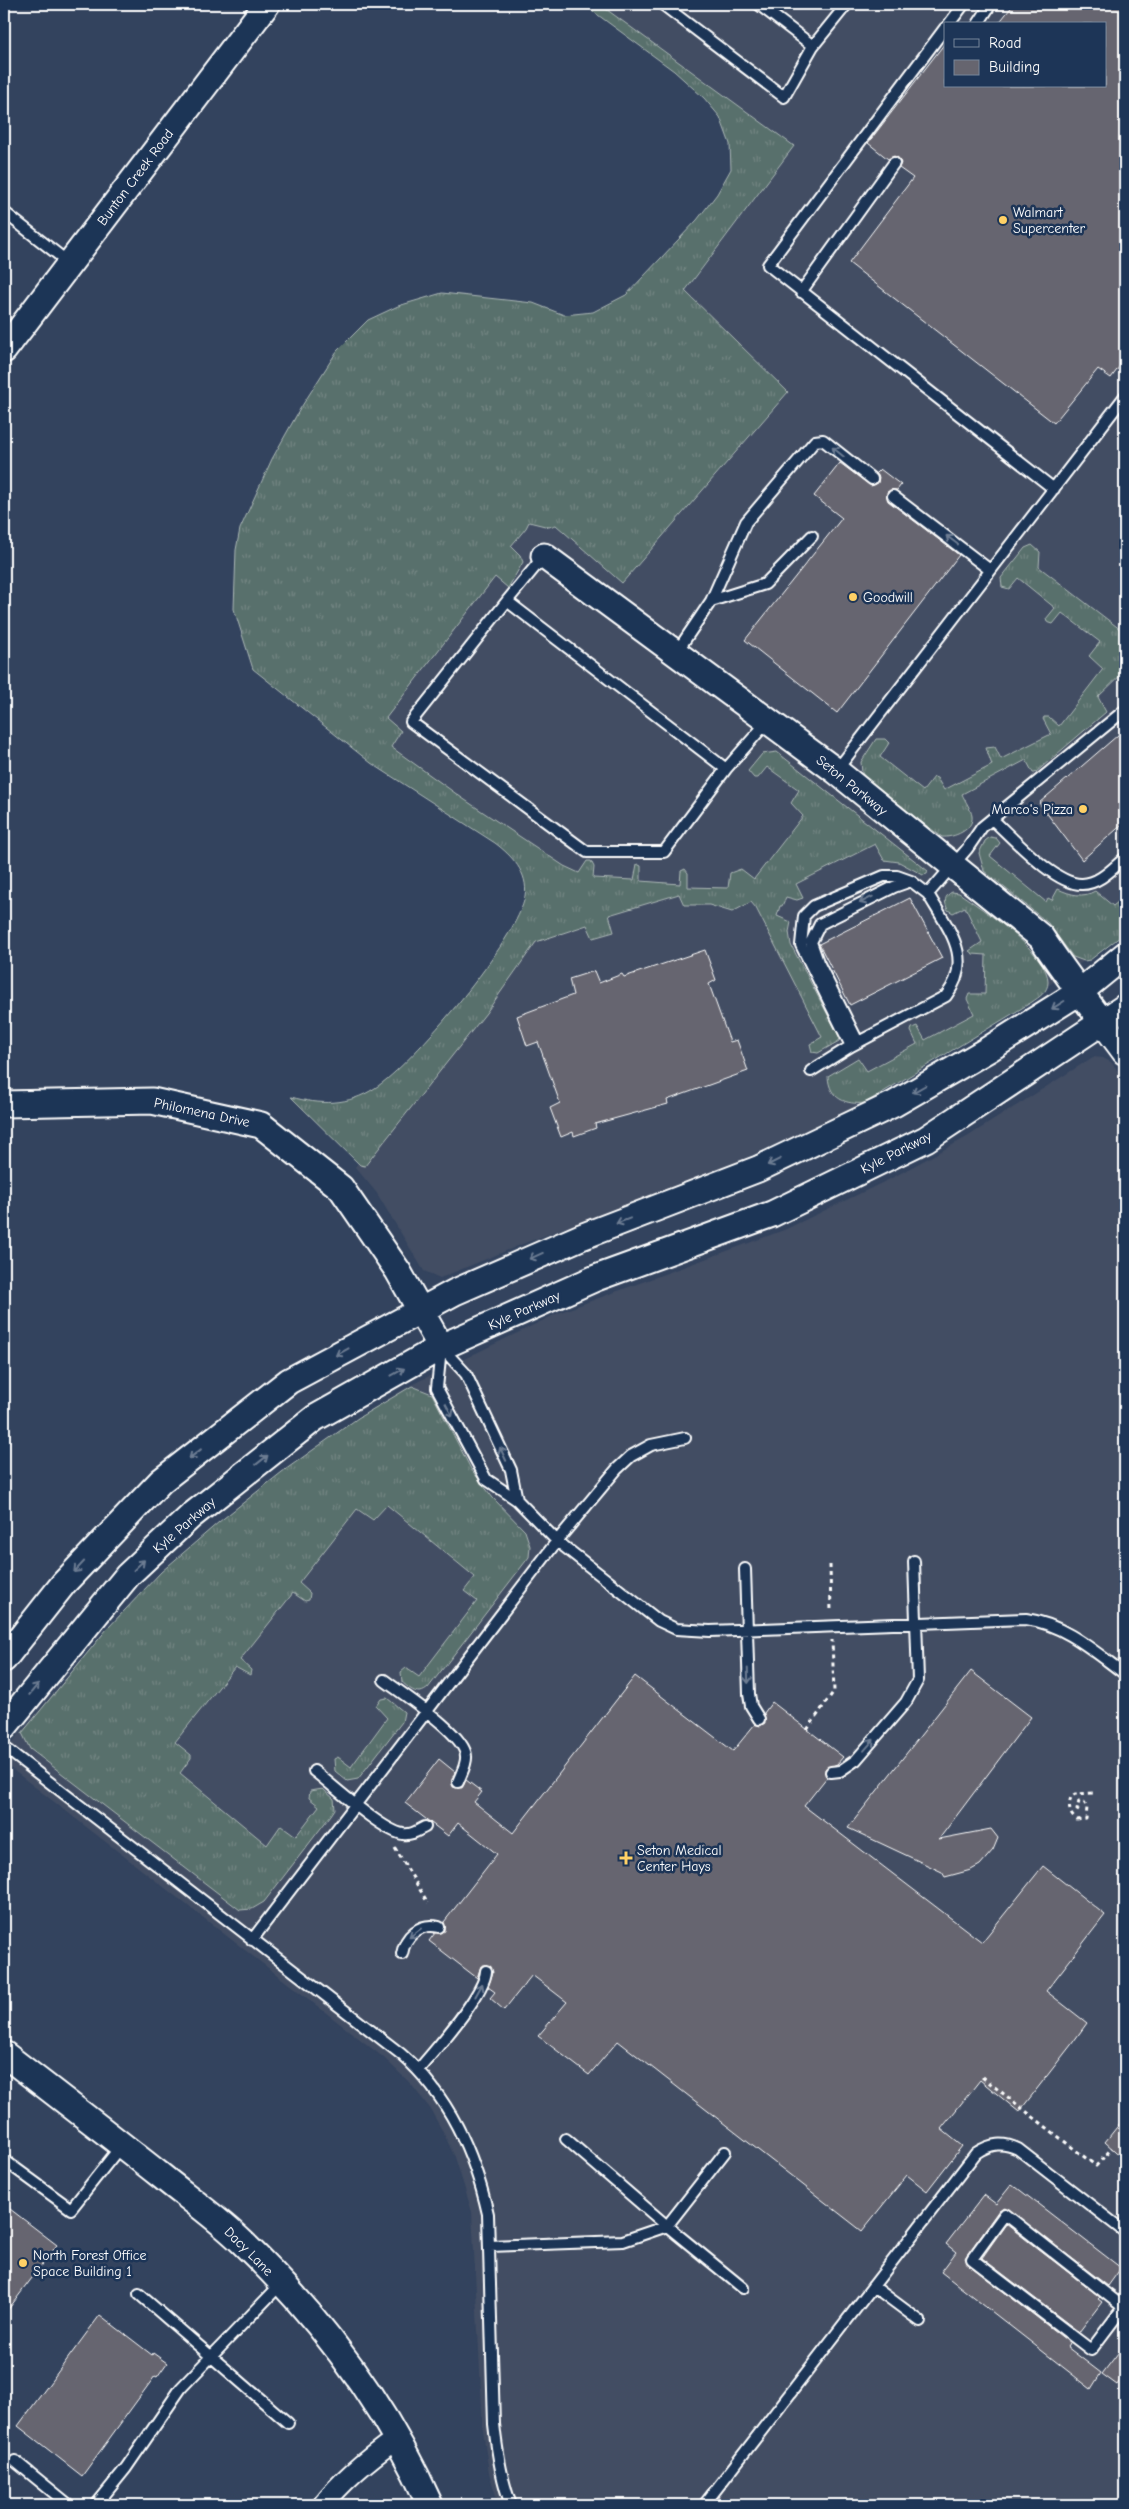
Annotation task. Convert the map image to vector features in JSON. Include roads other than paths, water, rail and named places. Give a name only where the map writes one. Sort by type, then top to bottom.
[{"type":"street","name":"Bunton Creek Road","points":[[4,350],[267,4]]},
{"type":"street","name":"Seton Parkway","points":[[544,556],[836,771],[1040,937],[1064,974],[1081,991],[1125,1052]]},
{"type":"street","points":[[4,1659],[64,1582],[162,1481],[289,1381],[421,1308],[581,1237],[758,1169],[894,1104],[1081,991],[1125,955]]},
{"type":"street","name":"Kyle Parkway","points":[[4,1728],[128,1575],[191,1516],[315,1418],[441,1347],[596,1278],[772,1214],[926,1139],[1125,1006]]},
{"type":"street","name":"Philomena Drive","points":[[4,1104],[152,1101],[261,1125],[341,1188],[398,1270],[421,1308],[441,1347]]},
{"type":"street","name":"Dacy Lane","points":[[6,2060],[122,2145],[242,2242],[313,2318],[366,2388],[416,2473],[430,2505]]},
{"type":"street","points":[[323,2505],[369,2458],[396,2439]]},
{"type":"lane","points":[[662,4],[784,97],[813,46],[846,4]]},
{"type":"lane","points":[[758,4],[813,46]]},
{"type":"lane","points":[[950,22],[964,4]]},
{"type":"lane","points":[[979,22],[991,4]]},
{"type":"lane","points":[[944,29],[768,265],[800,292],[1054,489]]},
{"type":"lane","points":[[800,292],[894,163]]},
{"type":"lane","points":[[4,212],[69,263]]},
{"type":"lane","points":[[836,771],[1125,396]]},
{"type":"lane","points":[[676,653],[697,625],[711,601],[746,522],[803,452],[815,441],[823,440],[872,479]]},
{"type":"lane","points":[[893,496],[990,570]]},
{"type":"lane","points":[[711,601],[765,584],[812,536]]},
{"type":"lane","points":[[544,556],[411,722],[587,852],[664,852],[726,769],[768,720]]},
{"type":"lane","points":[[507,601],[726,769]]},
{"type":"lane","points":[[928,894],[982,827],[1125,710]]},
{"type":"lane","points":[[992,819],[1059,878],[1082,884],[1100,879],[1125,858]]},
{"type":"lane","points":[[811,1071],[854,1044],[946,996],[956,983],[960,965],[958,946],[928,894],[911,881],[897,876],[884,876],[814,906],[804,916],[801,945],[854,1044]]},
{"type":"lane","points":[[854,1044],[811,942],[820,924],[894,887],[911,881]]},
{"type":"lane","points":[[441,1347],[437,1388],[486,1479],[517,1500],[557,1540],[644,1610],[676,1629],[692,1631],[747,1630],[1003,1618],[1042,1621],[1075,1638],[1125,1674]]},
{"type":"lane","points":[[441,1347],[466,1374],[511,1470],[517,1500]]},
{"type":"lane","points":[[252,1940],[557,1540],[617,1469],[630,1456],[651,1445],[685,1438]]},
{"type":"lane","points":[[831,1772],[840,1771],[856,1760],[913,1691],[919,1670],[914,1561]]},
{"type":"lane","points":[[744,1568],[749,1694],[751,1706],[759,1719]]},
{"type":"lane","points":[[384,1680],[454,1734],[463,1746],[466,1755],[465,1764],[458,1782]]},
{"type":"lane","points":[[4,1747],[401,2054],[419,2069],[437,2091],[465,2141],[488,2214],[494,2424],[497,2454],[504,2486],[511,2505]]},
{"type":"lane","points":[[314,1771],[378,1822],[394,1832],[415,1833],[424,1827]]},
{"type":"lane","points":[[402,1954],[403,1944],[413,1932],[425,1926],[439,1927]]},
{"type":"lane","points":[[419,2069],[467,2008],[482,1984],[486,1971]]},
{"type":"lane","points":[[566,2139],[667,2226],[743,2288]]},
{"type":"lane","points":[[4,2160],[71,2209],[122,2145]]},
{"type":"lane","points":[[704,2505],[976,2153],[991,2145],[1009,2145],[1018,2149],[1125,2232]]},
{"type":"lane","points":[[490,2246],[623,2241],[667,2226],[726,2152]]},
{"type":"lane","points":[[1005,2214],[1124,2306],[1091,2350],[972,2259],[1005,2214]]},
{"type":"lane","points":[[96,2505],[126,2468],[182,2388],[281,2284]]},
{"type":"lane","points":[[873,2286],[920,2321]]},
{"type":"lane","points":[[139,2294],[288,2422]]},
{"type":"lane","points":[[15,2461],[69,2505]]},
{"type":"place","name":"Walmart Supercenter","points":[[1003,220]]},
{"type":"place","name":"Goodwill","points":[[853,597]]},
{"type":"place","name":"Marco's Pizza","points":[[1083,809]]},
{"type":"place","name":"Seton Medical Center Hays","points":[[626,1858]]},
{"type":"place","name":"North Forest Office Space Building 1","points":[[23,2263]]}]
